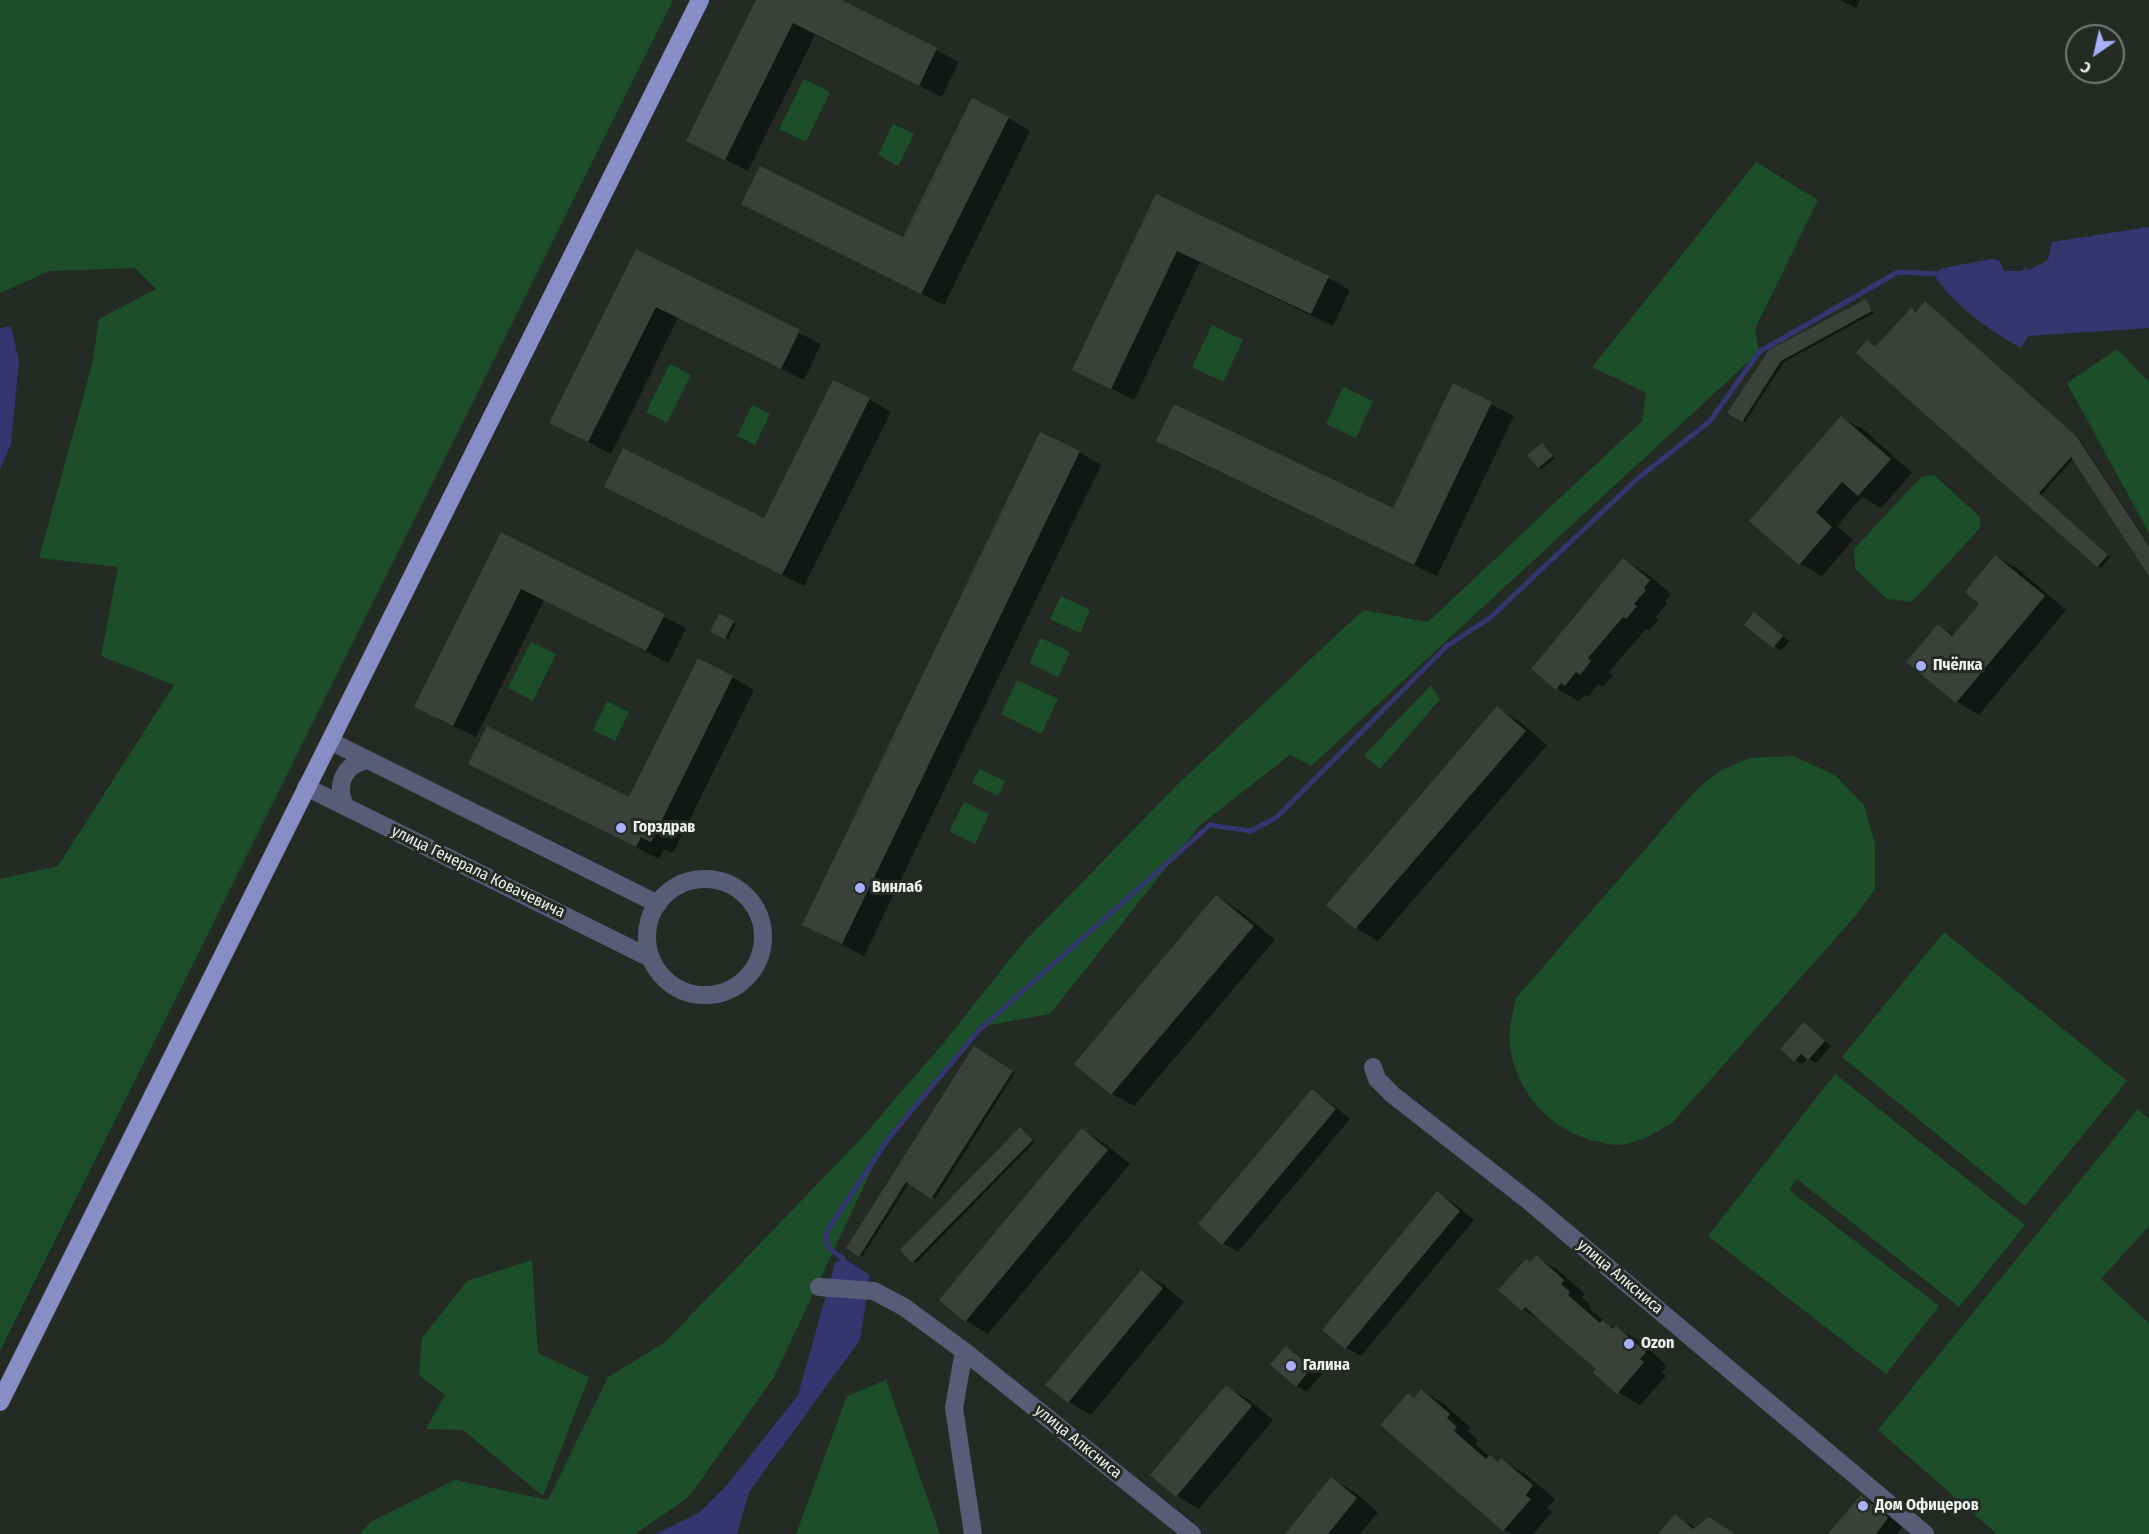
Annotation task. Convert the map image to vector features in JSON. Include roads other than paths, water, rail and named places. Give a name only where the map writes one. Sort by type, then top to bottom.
[{"type":"main road","points":[[0,1402],[700,0]]},
{"type":"street","points":[[330,741],[658,903]]},
{"type":"street","points":[[345,806],[340,790],[344,775],[354,764],[368,760]]},
{"type":"street","name":"улица Генерала Ковачевича","points":[[306,787],[650,958]]},
{"type":"street","name":"улица Генерала Ковачевича","points":[[701,879],[717,880],[731,885],[754,905],[761,921],[764,934],[758,964],[749,976],[732,989],[709,996],[693,995],[679,990],[656,970],[650,958],[646,941],[652,911],[673,888],[686,882],[701,879]]},
{"type":"street","name":"улица Алксниса","points":[[1373,1067],[1377,1079],[1393,1095],[1530,1202],[1925,1534]]},
{"type":"street","name":"улица Алксниса","points":[[819,1287],[874,1292],[904,1306],[964,1351],[1192,1534]]},
{"type":"street","points":[[964,1351],[954,1408],[973,1534]]},
{"type":"waterway","points":[[844,1265],[843,1258],[828,1246],[826,1240],[828,1229],[888,1139],[979,1030],[1210,825],[1251,831],[1277,817],[1447,646],[1491,617],[1636,480],[1710,421],[1759,352],[1898,272],[1940,274]]},
{"type":"place","name":"Пчёлка","points":[[1921,666]]},
{"type":"place","name":"Горздрав","points":[[621,828]]},
{"type":"place","name":"Винлаб","points":[[860,888]]},
{"type":"place","name":"Ozon","points":[[1629,1344]]},
{"type":"place","name":"Галина","points":[[1291,1366]]},
{"type":"place","name":"Дом Офицеров","points":[[1863,1506]]}]
